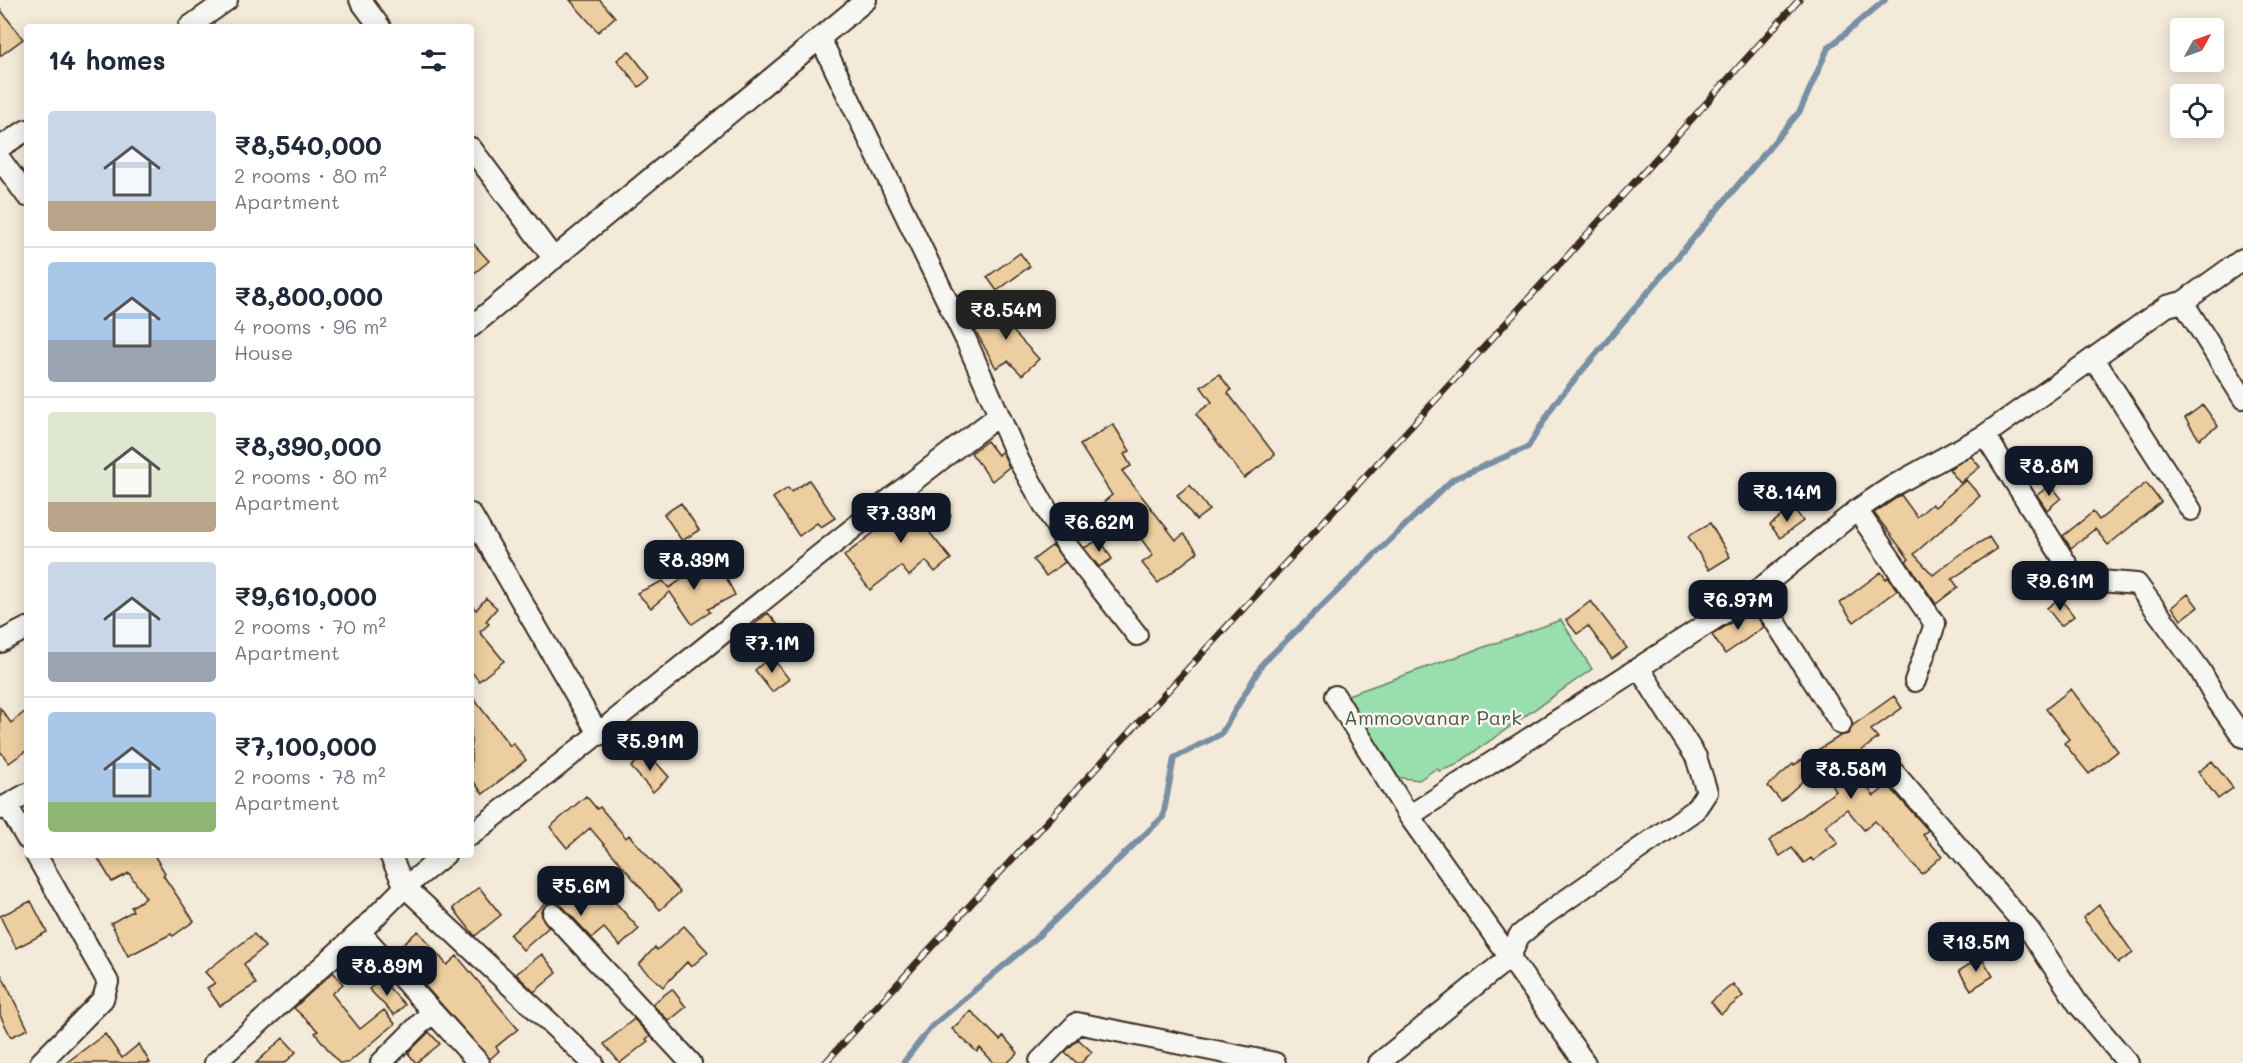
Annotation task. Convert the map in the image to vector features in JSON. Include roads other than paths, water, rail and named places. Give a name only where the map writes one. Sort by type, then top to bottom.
[{"type":"street","points":[[202,24],[227,0]]},
{"type":"street","points":[[360,0],[378,24]]},
{"type":"street","points":[[474,325],[866,0]]},
{"type":"street","points":[[820,38],[966,340],[1019,460],[1068,546],[1137,635]]},
{"type":"street","points":[[0,147],[24,132]]},
{"type":"street","points":[[474,152],[554,259]]},
{"type":"street","points":[[0,159],[24,192]]},
{"type":"street","points":[[1409,816],[1756,592],[1857,510],[1891,487],[1985,435],[2167,306],[2183,302],[2243,259]]},
{"type":"street","points":[[2183,302],[2243,398]]},
{"type":"street","points":[[2094,358],[2191,510]]},
{"type":"street","points":[[474,833],[599,735],[889,498],[998,416]]},
{"type":"street","points":[[1985,435],[2076,579],[2137,584],[2200,670],[2218,702],[2243,737]]},
{"type":"street","points":[[1857,510],[1935,624],[1915,681]]},
{"type":"street","points":[[474,519],[599,735]]},
{"type":"street","points":[[1756,592],[1841,724]]},
{"type":"street","points":[[0,642],[24,630]]},
{"type":"street","points":[[1379,1063],[1510,957],[1519,936],[1527,929],[1695,810],[1707,792],[1696,757],[1639,668]]},
{"type":"street","points":[[1335,696],[1409,816],[1586,1063]]},
{"type":"street","points":[[1890,768],[2030,931],[2078,1004],[2128,1063]]},
{"type":"street","points":[[24,796],[4,807],[24,835]]},
{"type":"street","points":[[38,858],[108,982],[103,999],[40,1063]]},
{"type":"street","points":[[391,858],[405,886],[593,1063]]},
{"type":"street","points":[[215,1063],[360,932],[405,886],[441,858]]},
{"type":"street","points":[[553,914],[691,1063]]},
{"type":"street","points":[[360,932],[431,1013],[479,1063]]},
{"type":"street","points":[[381,1063],[431,1013]]},
{"type":"street","points":[[1041,1062],[1077,1023],[1275,1063]]},
{"type":"waterway","points":[[903,1063],[931,1027],[1034,940],[1163,817],[1174,758],[1221,734],[1263,663],[1453,479],[1528,447],[1555,403],[1800,111],[1828,48],[1885,0]]},
{"type":"railway","points":[[825,1063],[1435,400],[1799,0]]},
{"type":"park label","name":"Ammoovanar Park","points":[[1433,718]]}]
